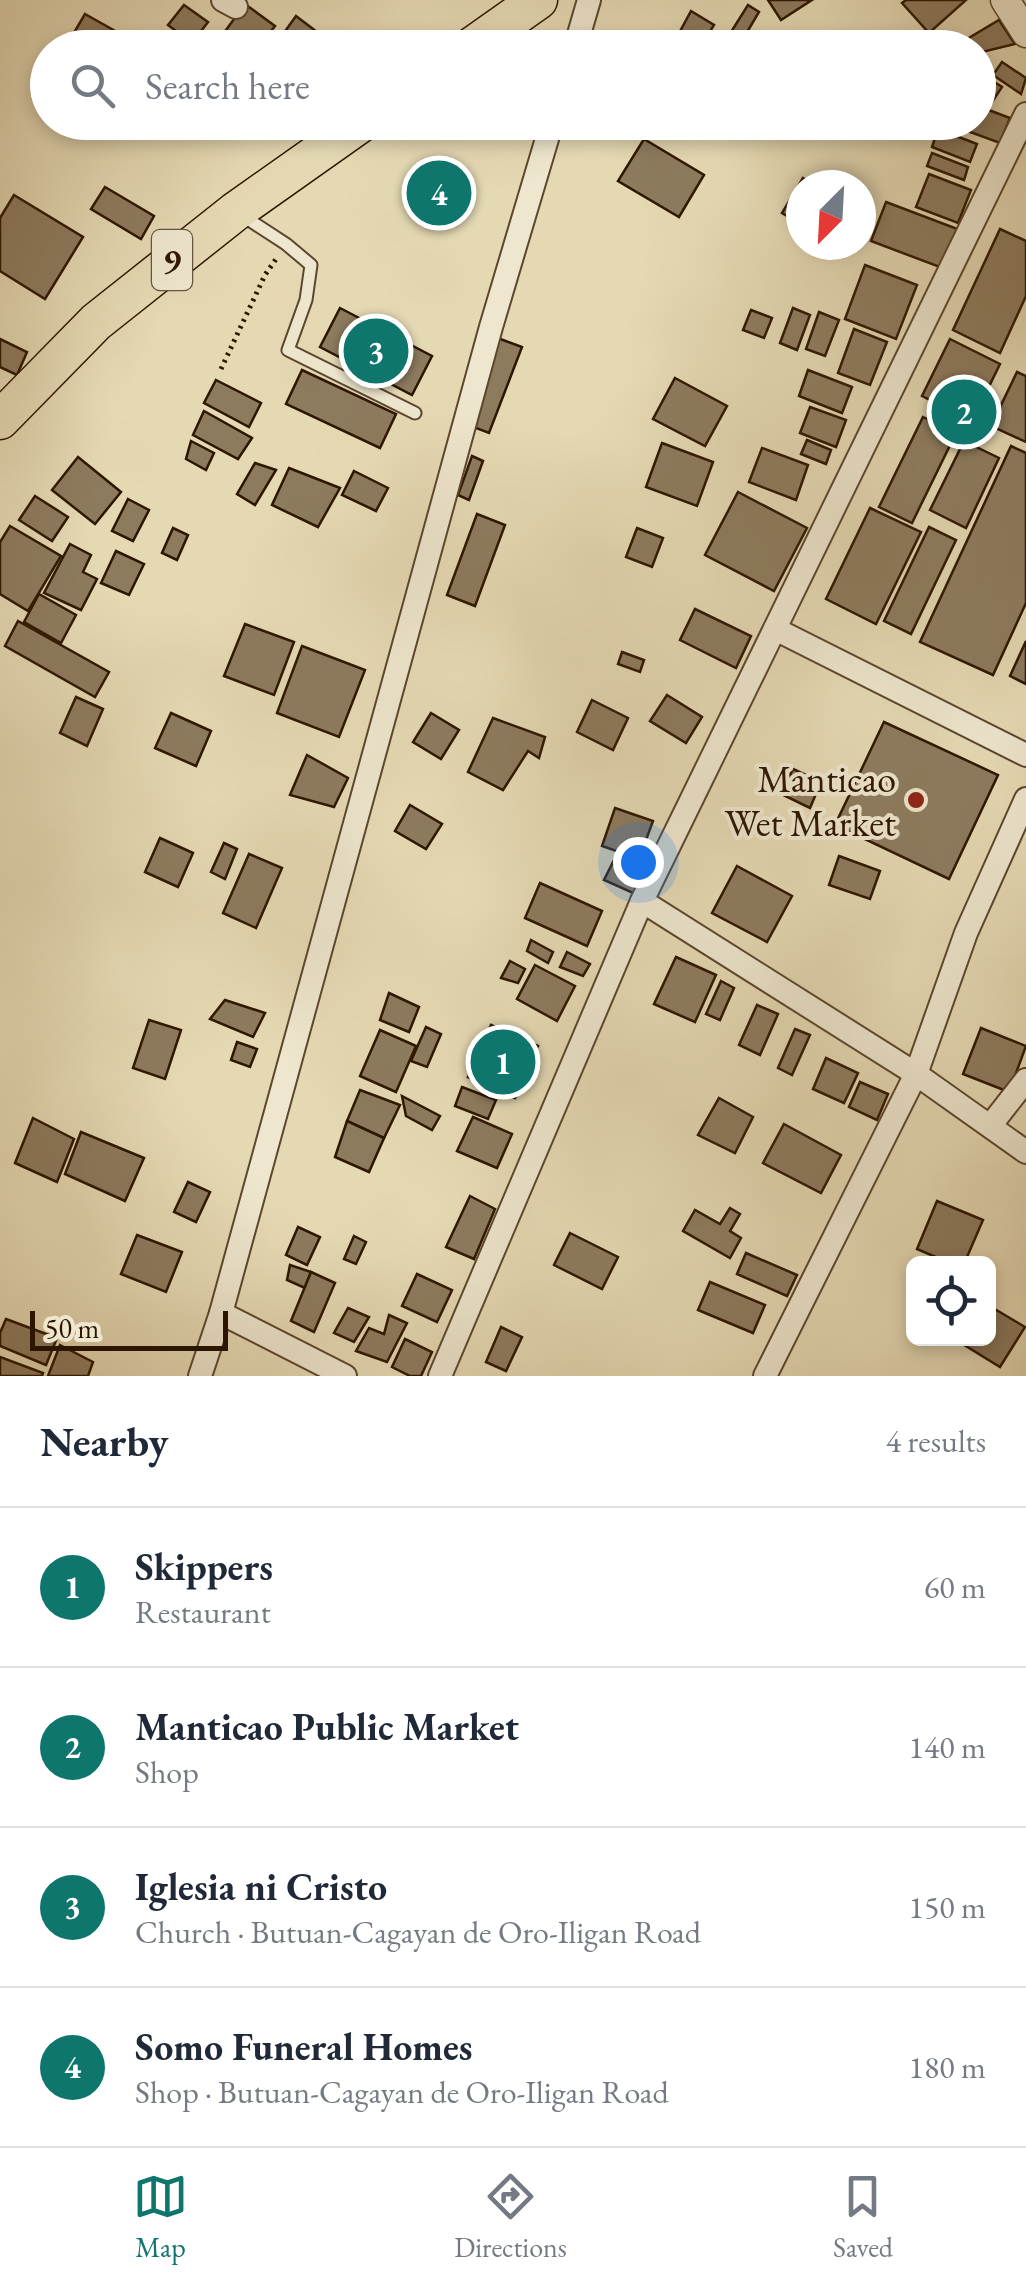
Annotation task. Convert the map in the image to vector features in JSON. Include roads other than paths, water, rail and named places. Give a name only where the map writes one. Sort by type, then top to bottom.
[{"type":"highway","points":[[496,30],[538,0]]},
{"type":"highway","name":"9","points":[[0,420],[96,322],[236,211],[337,140]]},
{"type":"street","points":[[580,30],[589,0]]},
{"type":"street","points":[[1005,0],[1026,33]]},
{"type":"street","points":[[440,1376],[642,901],[1026,114]]},
{"type":"street","points":[[200,1376],[222,1313],[491,327],[547,140]]},
{"type":"street","points":[[775,630],[1026,754]]},
{"type":"street","points":[[765,1376],[916,1074],[966,933],[1026,799]]},
{"type":"street","points":[[642,901],[916,1074],[1026,1152]]},
{"type":"street","points":[[990,1126],[1026,1080]]},
{"type":"street","points":[[222,1313],[345,1376]]},
{"type":"lane","points":[[236,211],[311,265],[306,300],[288,350],[414,413]]},
{"type":"place","name":"Somo Funeral Homes","points":[[439,193]]},
{"type":"place","name":"Iglesia ni Cristo","points":[[376,351]]},
{"type":"place","name":"Manticao Public Market","points":[[964,412]]},
{"type":"place","name":"Manticao Wet Market","points":[[916,800]]},
{"type":"place","name":"Skippers","points":[[503,1062]]}]
